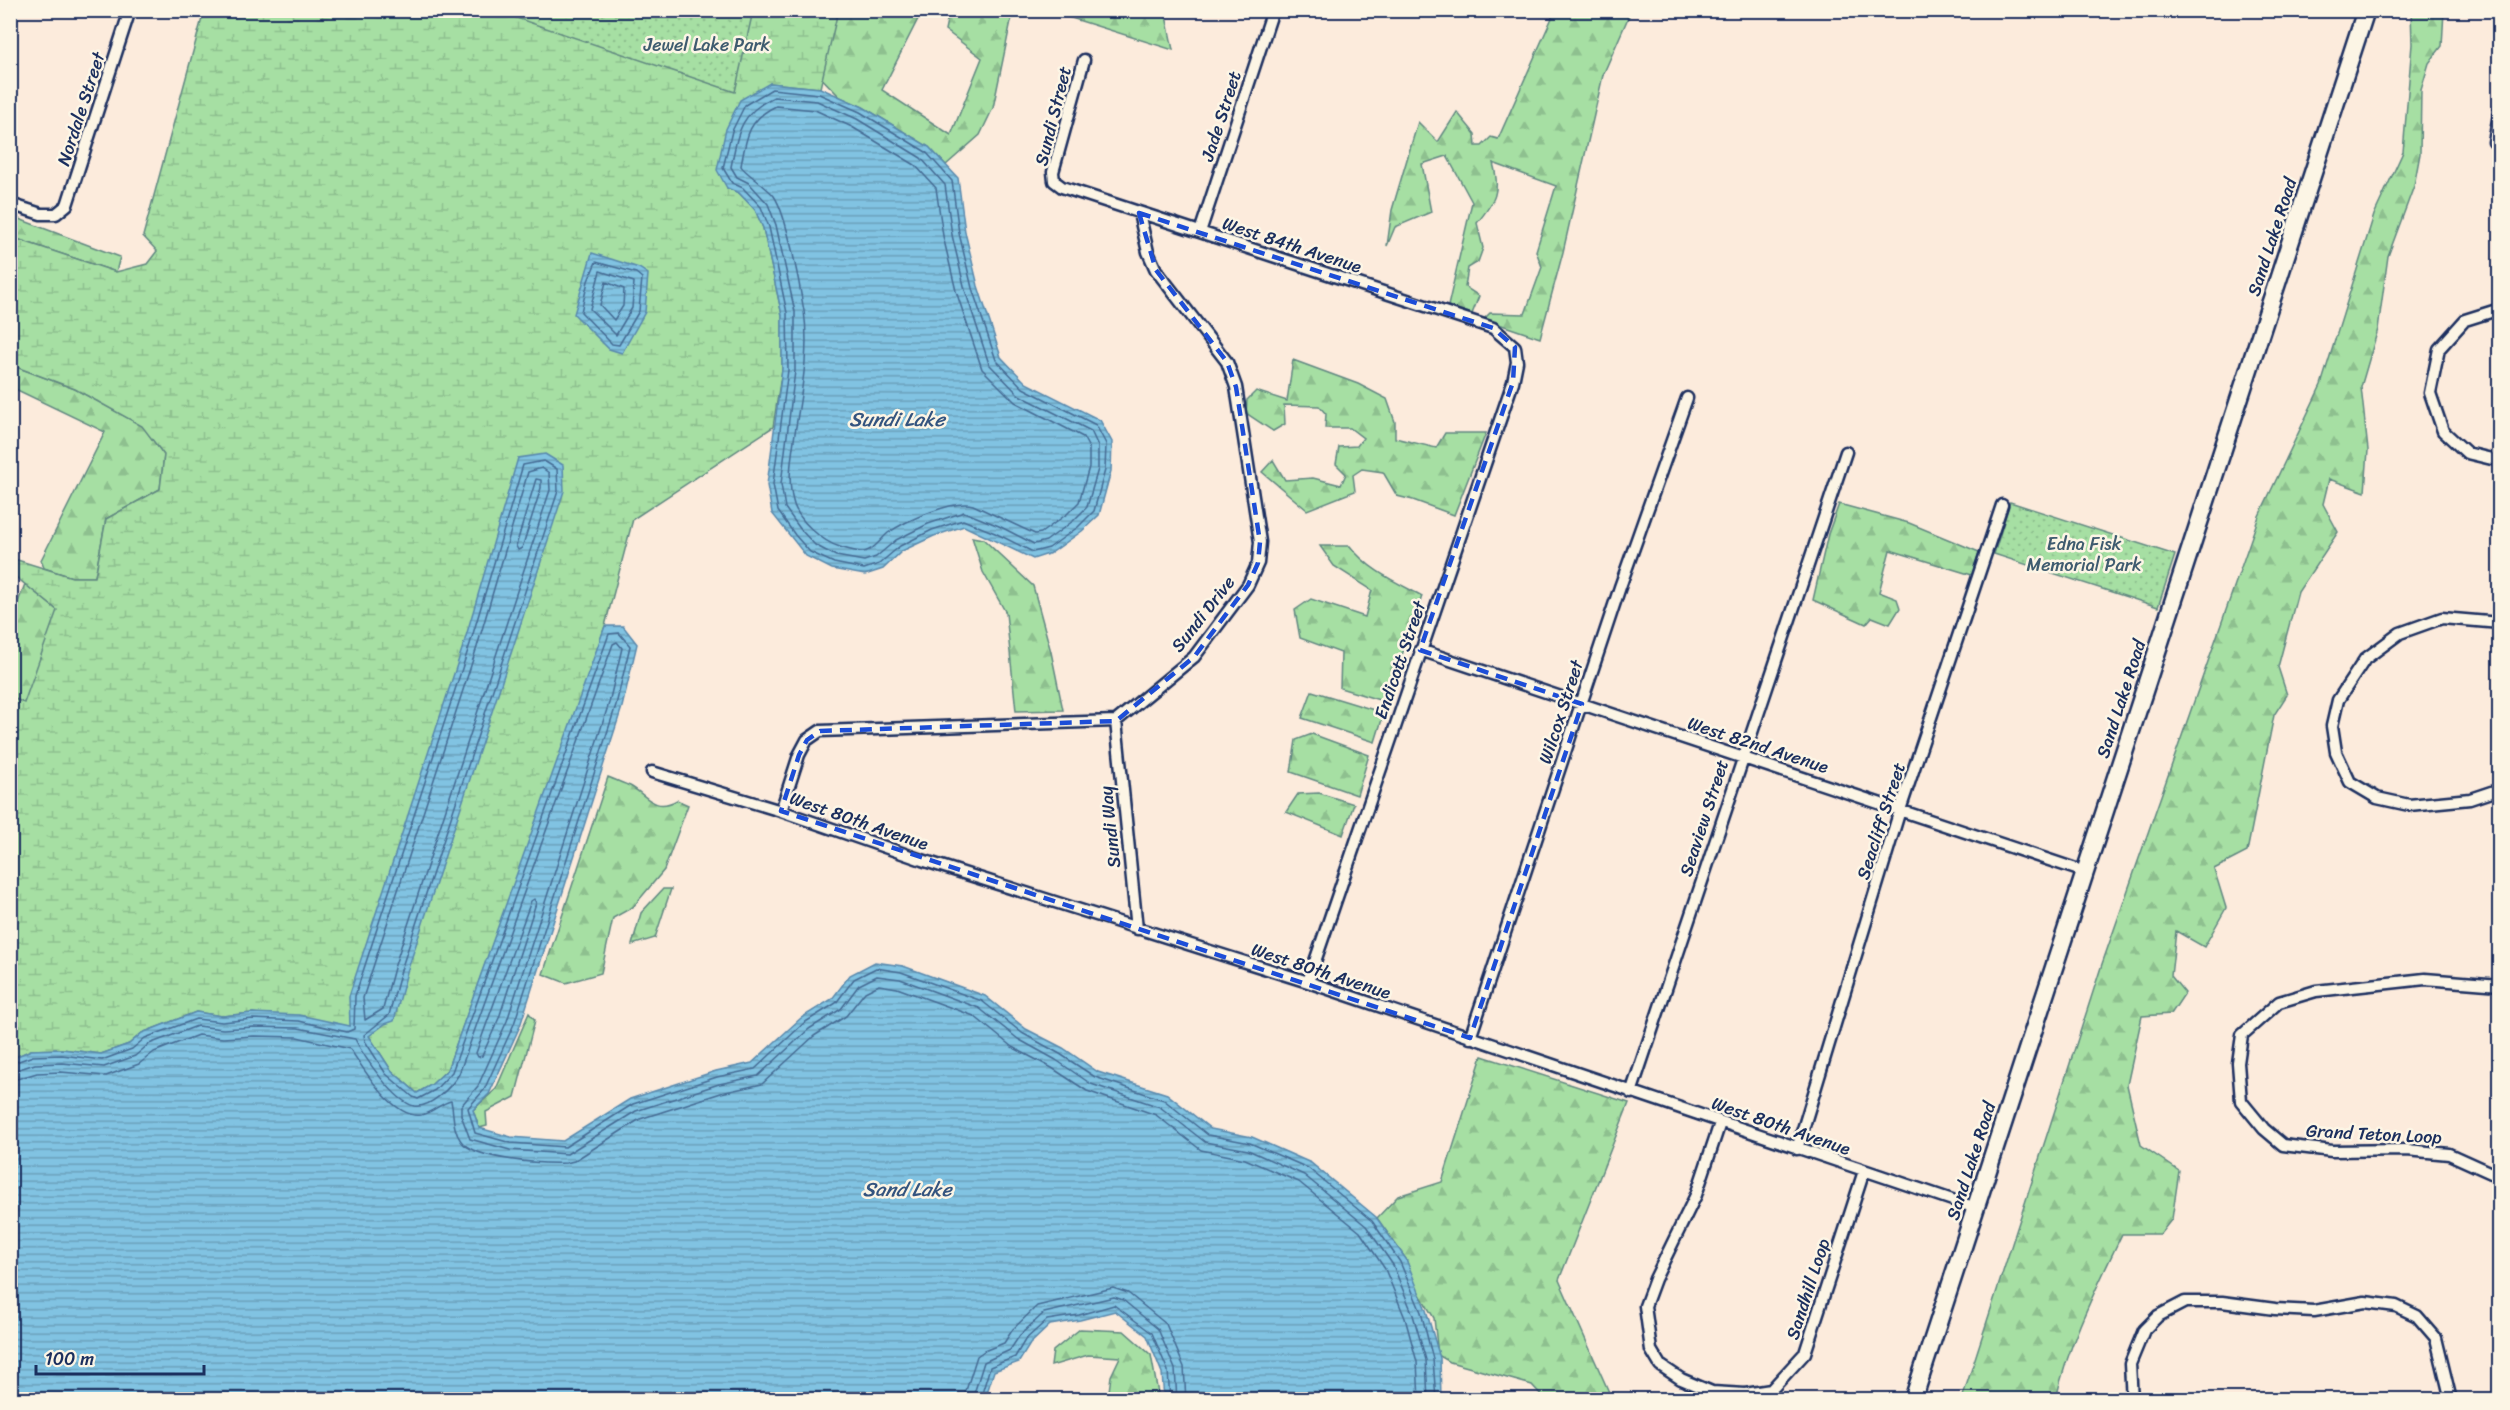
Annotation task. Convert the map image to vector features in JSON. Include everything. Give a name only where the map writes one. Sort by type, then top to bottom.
[{"type":"main road","name":"Sand Lake Road","points":[[1913,1400],[2366,10]]},
{"type":"street","name":"Nordale Street","points":[[10,204],[41,214],[56,214],[67,205],[130,10]]},
{"type":"street","name":"Jade Street","points":[[1200,231],[1273,10]]},
{"type":"street","name":"Sundi Street","points":[[1054,181],[1053,172],[1084,60]]},
{"type":"street","points":[[2499,109],[2494,142],[2499,144]]},
{"type":"street","name":"West 84th Avenue","points":[[1054,181],[1062,187],[1139,213],[1492,328],[1515,347]]},
{"type":"street","name":"Sundi Drive","points":[[1116,721],[1194,657],[1248,585],[1258,563],[1260,542],[1236,387],[1230,370],[1156,270],[1148,252],[1139,213]]},
{"type":"street","points":[[2499,309],[2465,320],[2439,349],[2430,393],[2444,431],[2467,453],[2499,461]]},
{"type":"street","name":"Endicott Street","points":[[1308,982],[1513,382],[1517,362],[1515,347]]},
{"type":"street","name":"Wilcox Street","points":[[1470,1038],[1620,587],[1687,398]]},
{"type":"street","name":"Seaview Street","points":[[1631,1092],[1846,452]]},
{"type":"street","name":"Seacliff Street","points":[[1797,1149],[1900,810],[2002,505]]},
{"type":"street","points":[[2499,623],[2442,618],[2400,633],[2366,659],[2338,700],[2332,726],[2336,753],[2350,782],[2377,798],[2409,805],[2470,799],[2499,789]]},
{"type":"street","name":"West 82nd Avenue","points":[[1420,650],[2085,872]]},
{"type":"street","points":[[782,811],[799,755],[807,740],[820,731],[1116,721]]},
{"type":"street","name":"Sundi Way","points":[[1116,721],[1137,929]]},
{"type":"street","name":"West 80th Avenue","points":[[652,772],[782,811],[922,860],[1308,982],[1976,1209]]},
{"type":"street","name":"Grand Teton Loop","points":[[2499,985],[2425,979],[2316,991],[2279,1002],[2242,1035],[2238,1063],[2241,1101],[2264,1129],[2283,1145],[2332,1151],[2407,1150],[2449,1154],[2499,1177]]},
{"type":"street","name":"Sandhill Loop","points":[[1720,1123],[1696,1195],[1655,1279],[1645,1306],[1652,1350],[1660,1365],[1681,1380],[1712,1392],[1774,1395],[1804,1353],[1864,1171]]},
{"type":"street","points":[[2132,1400],[2130,1364],[2144,1330],[2158,1317],[2185,1302],[2222,1302],[2275,1309],[2314,1311],[2365,1302],[2396,1306],[2417,1316],[2436,1338],[2451,1400]]},
{"type":"highlighted area","points":[[1139,213],[1493,328],[1515,347],[1513,382],[1420,650],[1582,704],[1470,1038],[781,811],[799,755],[807,740],[820,731],[1116,721],[1194,657],[1248,585],[1258,563],[1260,542],[1236,387],[1227,362],[1156,270]]},
{"type":"green space","name":"Jewel Lake Park","points":[[753,10],[735,92],[496,11]]},
{"type":"green space","points":[[204,11],[838,11],[820,88],[770,83],[727,188],[739,193],[755,209],[763,228],[782,315],[782,369],[773,427],[633,519],[605,626],[586,684],[447,1070],[431,1085],[417,1093],[391,1070],[369,1036],[253,1013],[222,1016],[196,1012],[142,1033],[129,1044],[101,1054],[62,1049],[31,1050],[11,1059],[10,697],[24,703],[57,610],[11,575],[11,558],[72,577],[95,577],[106,519],[160,489],[164,455],[142,426],[75,389],[11,365],[11,237],[116,272],[147,264],[157,251],[143,236]]},
{"type":"green space","points":[[823,11],[914,11],[919,17],[882,90],[951,135],[982,58],[945,30],[949,11],[1013,11],[993,108],[980,135],[946,165],[929,147],[863,107],[840,97],[811,67]]},
{"type":"green space","points":[[1049,11],[1165,11],[1173,50]]},
{"type":"green space","points":[[1550,11],[1631,11],[1603,75],[1563,252],[1540,338],[1484,319],[1490,313],[1525,314],[1542,267],[1536,251],[1556,186],[1493,163],[1496,182],[1495,196],[1477,223],[1483,248],[1478,262],[1468,268],[1465,287],[1479,296],[1472,314],[1448,306],[1472,202],[1447,156],[1422,164],[1431,212],[1395,227],[1387,246],[1392,210],[1418,122],[1438,142],[1457,112],[1475,134],[1476,146],[1482,146],[1491,137],[1498,139],[1554,13]]},
{"type":"green space","points":[[2411,11],[2444,11],[2442,46],[2429,63],[2421,90],[2420,154],[2414,186],[2388,256],[2378,329],[2361,387],[2368,450],[2365,492],[2329,479],[2323,504],[2338,532],[2298,592],[2278,667],[2287,695],[2274,715],[2247,852],[2214,869],[2226,908],[2204,947],[2176,931],[2171,976],[2185,993],[2171,1014],[2142,1016],[2127,1085],[2141,1145],[2179,1171],[2172,1219],[2160,1234],[2122,1234],[2076,1335],[2056,1399],[1962,1399],[2102,964],[2259,516],[2321,385],[2374,215],[2403,152],[2412,44]]},
{"type":"green space","points":[[11,216],[120,257],[116,272],[11,237]]},
{"type":"green space","points":[[1293,360],[1358,384],[1387,399],[1395,422],[1395,438],[1436,448],[1445,433],[1486,433],[1454,515],[1397,496],[1383,472],[1362,469],[1353,475],[1355,491],[1307,510],[1262,472],[1273,460],[1285,480],[1313,478],[1341,485],[1346,474],[1336,464],[1339,447],[1357,446],[1363,438],[1350,428],[1325,428],[1326,414],[1319,406],[1284,405],[1285,424],[1273,431],[1246,413],[1247,400],[1256,391],[1287,401]]},
{"type":"green space","points":[[11,365],[75,389],[143,426],[164,455],[160,489],[106,519],[95,577],[72,577],[44,568],[41,560],[105,432],[11,387]]},
{"type":"green space","name":"Edna Fisk Memorial Park","points":[[2010,502],[2175,555],[2158,607],[1994,554]]},
{"type":"green space","points":[[1839,504],[1909,523],[1979,552],[1972,575],[1890,550],[1879,592],[1897,599],[1900,608],[1890,624],[1872,617],[1866,624],[1813,600],[1828,534]]},
{"type":"green space","points":[[972,537],[983,539],[1033,586],[1051,652],[1063,710],[1016,711],[1006,613],[983,572]]},
{"type":"green space","points":[[1320,546],[1350,546],[1374,569],[1422,596],[1386,702],[1340,688],[1341,653],[1300,638],[1295,610],[1311,599],[1365,617],[1372,590],[1334,566]]},
{"type":"green space","points":[[25,584],[57,610],[78,600],[24,703],[11,697],[11,620]]},
{"type":"green space","points":[[1312,691],[1384,713],[1375,742],[1302,718]]},
{"type":"green space","points":[[1312,734],[1369,755],[1357,795],[1291,772],[1296,740]]},
{"type":"green space","points":[[608,777],[630,786],[657,804],[669,804],[677,800],[688,805],[664,870],[633,907],[613,918],[601,973],[566,983],[543,974]]},
{"type":"green space","points":[[1319,793],[1354,804],[1343,835],[1286,812],[1298,794]]},
{"type":"green space","points":[[663,889],[671,889],[655,938],[632,945],[641,913]]},
{"type":"green space","points":[[529,1013],[535,1020],[515,1097],[486,1112],[487,1126],[479,1128],[473,1110],[496,1089]]},
{"type":"green space","points":[[1482,1056],[1629,1103],[1559,1280],[1612,1399],[1545,1399],[1532,1385],[1450,1362],[1438,1355],[1434,1318],[1415,1286],[1406,1259],[1377,1218],[1398,1196],[1442,1182]]},
{"type":"green space","points":[[1080,1329],[1124,1331],[1151,1355],[1159,1399],[1108,1399],[1111,1376],[1120,1357],[1088,1355],[1051,1366],[1053,1351]]},
{"type":"water","name":"Sundi Lake","points":[[770,83],[820,88],[863,107],[929,147],[958,178],[965,232],[978,286],[1001,357],[1026,383],[1100,420],[1112,442],[1111,471],[1099,515],[1082,531],[1051,553],[1033,559],[964,526],[934,536],[902,551],[883,569],[865,575],[832,569],[806,556],[772,513],[767,485],[782,369],[782,315],[763,228],[755,210],[739,193],[727,188],[717,170],[726,129],[740,100]]},
{"type":"water","points":[[592,253],[639,268],[648,274],[645,312],[622,353],[609,349],[574,314]]},
{"type":"water","name":"Sand Lake","points":[[545,454],[563,465],[564,491],[407,972],[394,1021],[385,1024],[369,1036],[391,1070],[417,1093],[431,1085],[447,1070],[605,626],[623,626],[637,644],[622,707],[520,1026],[489,1094],[473,1110],[479,1128],[511,1137],[563,1141],[630,1099],[716,1071],[752,1063],[801,1018],[832,999],[850,975],[875,962],[903,966],[985,996],[1026,1029],[1063,1048],[1098,1072],[1167,1094],[1211,1129],[1252,1137],[1311,1163],[1376,1217],[1406,1259],[1426,1310],[1440,1358],[1441,1399],[1164,1399],[1162,1373],[1147,1336],[1115,1311],[1050,1325],[1030,1344],[1019,1362],[994,1371],[985,1399],[11,1399],[11,1059],[31,1050],[62,1049],[101,1054],[129,1044],[142,1033],[196,1012],[222,1016],[253,1013],[299,1015],[350,1026],[349,996],[464,643],[518,458]]}]
